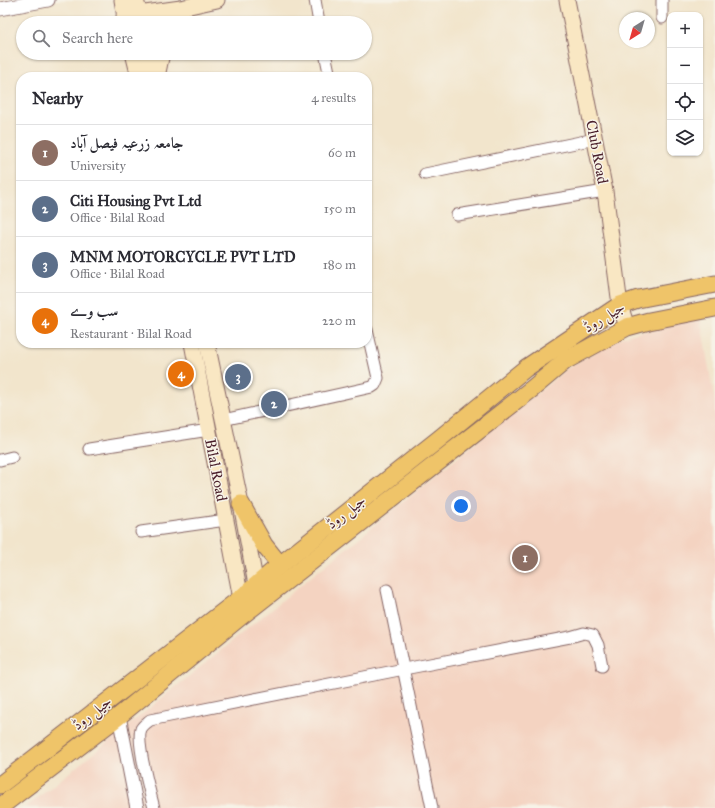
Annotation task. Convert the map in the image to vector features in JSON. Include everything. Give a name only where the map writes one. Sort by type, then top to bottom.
[{"type":"main road","points":[[122,0],[124,16]]},
{"type":"main road","points":[[136,0],[140,16]]},
{"type":"main road","points":[[152,16],[217,0]]},
{"type":"main road","name":"Club Road","points":[[567,0],[605,191],[620,305],[627,327]]},
{"type":"main road","points":[[176,16],[181,8]]},
{"type":"main road","points":[[135,60],[138,72]]},
{"type":"main road","points":[[149,60],[152,72]]},
{"type":"main road","points":[[158,72],[161,60]]},
{"type":"main road","name":"جیل روڈ","points":[[0,785],[241,598],[526,368],[620,305],[638,299],[715,284]]},
{"type":"main road","name":"جیل روڈ","points":[[0,807],[119,716],[244,614],[533,388],[565,361],[627,327],[649,321],[715,308]]},
{"type":"main road","name":"Bilal Road","points":[[193,348],[244,614]]},
{"type":"main road","name":"Bilal Road","points":[[208,348],[241,504],[256,585],[258,604]]},
{"type":"main road","points":[[241,504],[264,545],[280,565]]},
{"type":"street","points":[[0,9],[48,0]]},
{"type":"street","points":[[315,0],[318,16]]},
{"type":"street","points":[[662,0],[662,18]]},
{"type":"street","points":[[326,60],[329,72]]},
{"type":"street","points":[[425,174],[595,139]]},
{"type":"street","points":[[457,215],[605,191]]},
{"type":"street","points":[[223,420],[372,387],[375,385],[378,378],[371,348]]},
{"type":"street","points":[[89,449],[208,430]]},
{"type":"street","points":[[0,460],[12,457]]},
{"type":"street","points":[[141,532],[226,520]]},
{"type":"street","points":[[387,590],[432,808]]},
{"type":"street","points":[[154,808],[140,739],[141,729],[150,720],[584,633],[593,635],[598,646],[602,666]]},
{"type":"street","points":[[119,716],[137,808]]},
{"type":"shaded area","points":[[700,317],[715,403],[715,808],[25,808],[568,368],[622,337]]},
{"type":"place","name":"سب وے","points":[[181,374]]},
{"type":"place","name":"MNM MOTORCYCLE PVT LTD","points":[[238,377]]},
{"type":"place","name":"Citi Housing Pvt Ltd","points":[[274,404]]},
{"type":"place","name":"جامعہ زرعیہ فیصل آباد","points":[[525,558]]}]
